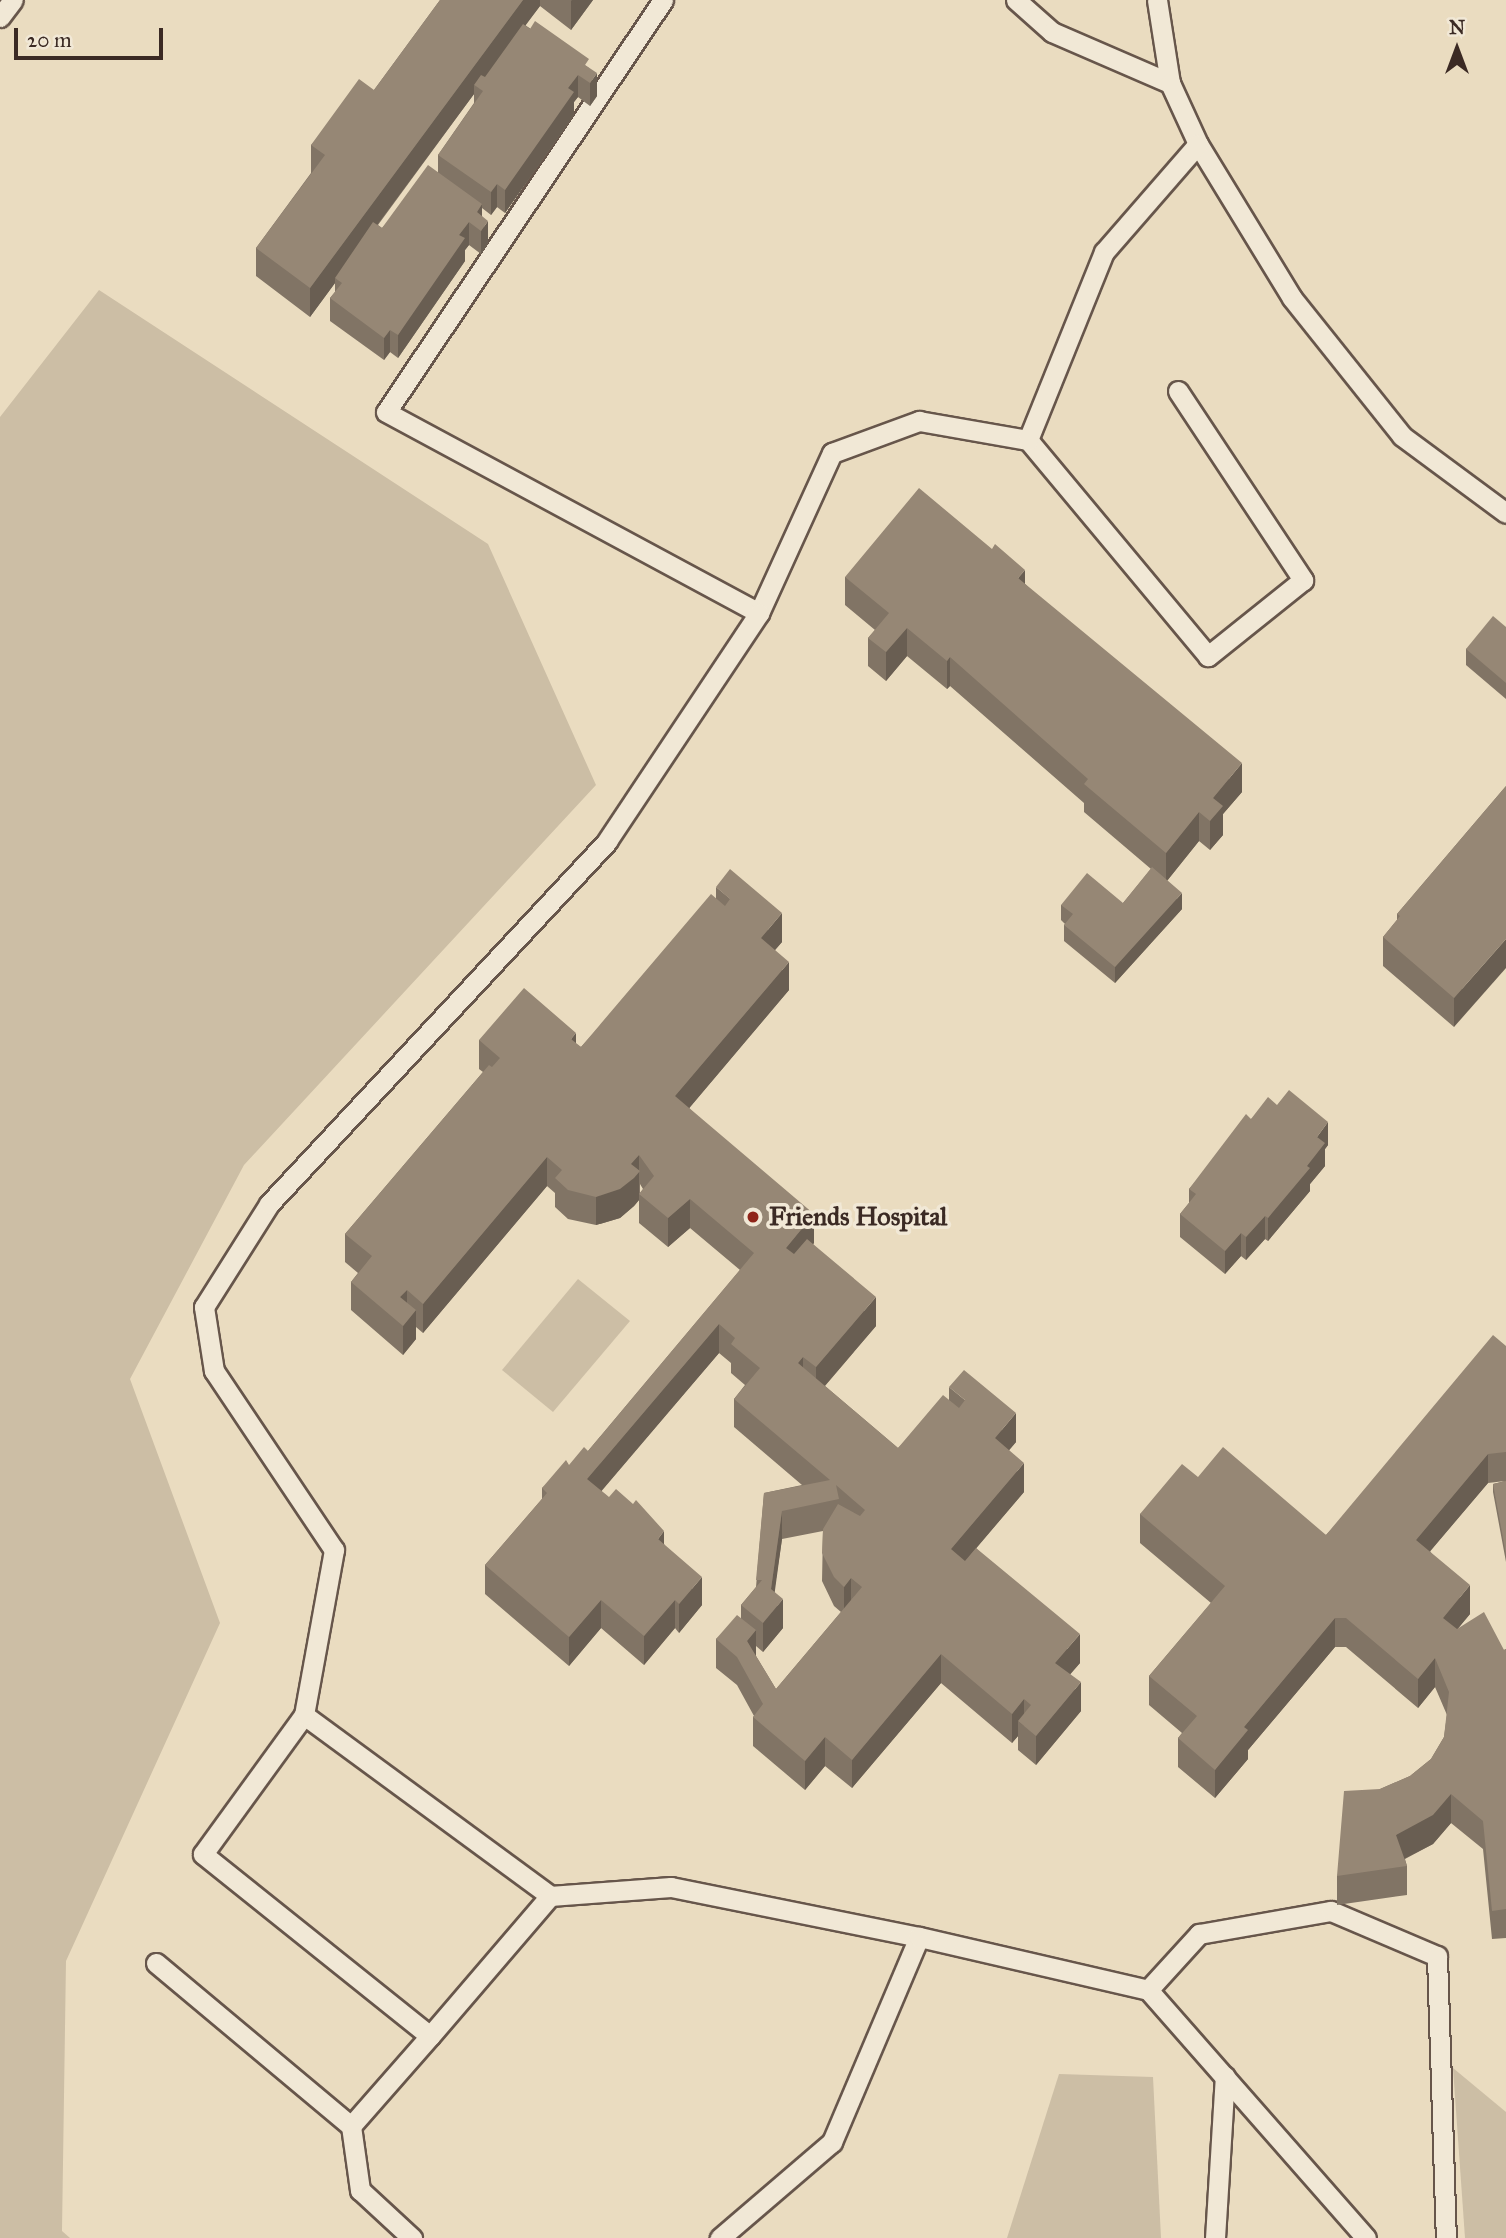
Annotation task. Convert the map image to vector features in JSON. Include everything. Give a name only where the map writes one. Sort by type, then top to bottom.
[{"type":"lane","points":[[0,17],[13,0]]},
{"type":"lane","points":[[663,0],[386,412],[759,613]]},
{"type":"lane","points":[[1016,0],[1052,32],[1170,83]]},
{"type":"lane","points":[[1157,0],[1170,83],[1198,144],[1292,298],[1402,436],[1506,513]]},
{"type":"lane","points":[[1028,440],[1104,253],[1198,144]]},
{"type":"lane","points":[[430,2036],[203,1854],[304,1715],[334,1550],[214,1371],[204,1307],[269,1204],[607,841],[759,613],[832,453],[919,422],[1028,440],[1208,656],[1303,580],[1178,391]]},
{"type":"lane","points":[[304,1715],[550,1896],[671,1887],[919,1937],[1148,1990],[1366,2238]]},
{"type":"lane","points":[[351,2126],[550,1896]]},
{"type":"lane","points":[[1148,1990],[1199,1934],[1331,1911],[1437,1956],[1446,2238]]},
{"type":"lane","points":[[720,2238],[832,2142],[919,1937]]},
{"type":"lane","points":[[156,1963],[351,2126],[360,2190],[412,2238]]},
{"type":"lane","points":[[1215,2238],[1225,2076]]},
{"type":"shaded area","points":[[99,290],[488,544],[596,785],[244,1165],[130,1379],[220,1623],[66,1961],[62,2231],[70,2238],[0,2238],[0,417]]},
{"type":"shaded area","points":[[578,1279],[630,1321],[553,1412],[502,1370]]},
{"type":"shaded area","points":[[1453,2068],[1506,2112],[1506,2238],[1465,2238]]},
{"type":"shaded area","points":[[1059,2074],[1153,2077],[1161,2238],[1007,2238]]},
{"type":"building","points":[[440,0],[523,0],[310,288],[256,248],[325,155],[311,145],[359,79],[374,90]]},
{"type":"building","points":[[535,21],[589,59],[585,65],[597,73],[590,83],[578,75],[568,88],[574,92],[505,190],[497,184],[491,192],[438,155],[483,91],[474,85],[481,75],[485,77],[523,24],[530,29]]},
{"type":"building","points":[[428,165],[482,204],[477,212],[488,221],[481,231],[469,222],[459,235],[465,238],[398,335],[390,330],[384,338],[330,298],[342,283],[335,278],[373,222],[382,228]]},
{"type":"building","points":[[919,488],[992,549],[995,544],[1025,570],[1018,578],[1242,763],[1213,798],[1223,806],[1210,821],[1199,812],[1166,853],[1084,784],[1088,779],[950,657],[947,661],[907,628],[886,652],[868,638],[889,613],[845,577]]},
{"type":"building","points":[[1493,616],[1506,627],[1506,683],[1466,649]]},
{"type":"building","points":[[1506,786],[1506,939],[1454,998],[1383,937],[1400,916],[1397,914]]},
{"type":"building","points":[[1152,867],[1182,893],[1115,967],[1064,925],[1073,914],[1061,905],[1087,873],[1123,903]]},
{"type":"building","points":[[730,869],[782,913],[761,938],[789,962],[675,1096],[814,1214],[786,1248],[794,1254],[807,1239],[876,1297],[816,1367],[803,1357],[798,1363],[898,1448],[943,1395],[959,1408],[965,1400],[949,1387],[964,1370],[1016,1413],[995,1438],[1024,1463],[951,1549],[965,1561],[976,1548],[1080,1634],[1055,1663],[1081,1682],[1036,1736],[1018,1721],[1031,1705],[1024,1699],[1012,1714],[941,1654],[852,1760],[825,1737],[805,1761],[753,1717],[763,1704],[737,1657],[716,1639],[737,1615],[756,1630],[747,1641],[776,1689],[862,1587],[851,1578],[844,1587],[834,1577],[822,1553],[823,1529],[838,1504],[860,1516],[865,1510],[836,1485],[839,1499],[782,1511],[771,1589],[783,1599],[763,1623],[741,1605],[762,1580],[756,1580],[764,1493],[830,1480],[734,1399],[760,1368],[731,1344],[735,1338],[719,1324],[587,1479],[609,1497],[616,1489],[633,1504],[636,1500],[664,1531],[658,1539],[702,1577],[679,1604],[675,1600],[644,1636],[601,1600],[569,1637],[485,1565],[547,1493],[542,1488],[566,1460],[569,1465],[584,1447],[588,1451],[754,1253],[690,1199],[668,1218],[639,1194],[654,1176],[639,1155],[631,1164],[640,1171],[634,1178],[620,1189],[596,1197],[568,1190],[555,1178],[562,1170],[547,1157],[423,1304],[407,1290],[400,1297],[416,1310],[403,1326],[351,1282],[372,1256],[345,1234],[489,1065],[492,1067],[500,1058],[479,1040],[524,988],[576,1033],[571,1039],[581,1047],[711,894],[725,906],[730,899],[716,887]]},
{"type":"building","points":[[1289,1090],[1328,1122],[1317,1137],[1325,1143],[1307,1166],[1310,1168],[1268,1218],[1265,1216],[1246,1237],[1241,1233],[1225,1251],[1180,1214],[1196,1194],[1189,1189],[1246,1114],[1251,1119],[1268,1097],[1277,1105]]},
{"type":"building","points":[[1493,1335],[1506,1346],[1506,1452],[1488,1454],[1416,1540],[1470,1585],[1443,1618],[1457,1629],[1484,1612],[1504,1650],[1506,1649],[1506,1909],[1492,1911],[1483,1821],[1451,1794],[1433,1815],[1396,1835],[1407,1866],[1337,1876],[1344,1791],[1380,1789],[1410,1776],[1431,1759],[1444,1737],[1449,1692],[1435,1658],[1418,1679],[1346,1618],[1335,1618],[1244,1727],[1248,1730],[1215,1770],[1178,1738],[1197,1716],[1149,1676],[1225,1586],[1140,1514],[1182,1464],[1198,1477],[1223,1447],[1326,1535]]},
{"type":"building","points":[[1506,1481],[1506,1554],[1493,1484]]},
{"type":"place","name":"Friends Hospital","points":[[753,1217]]}]
